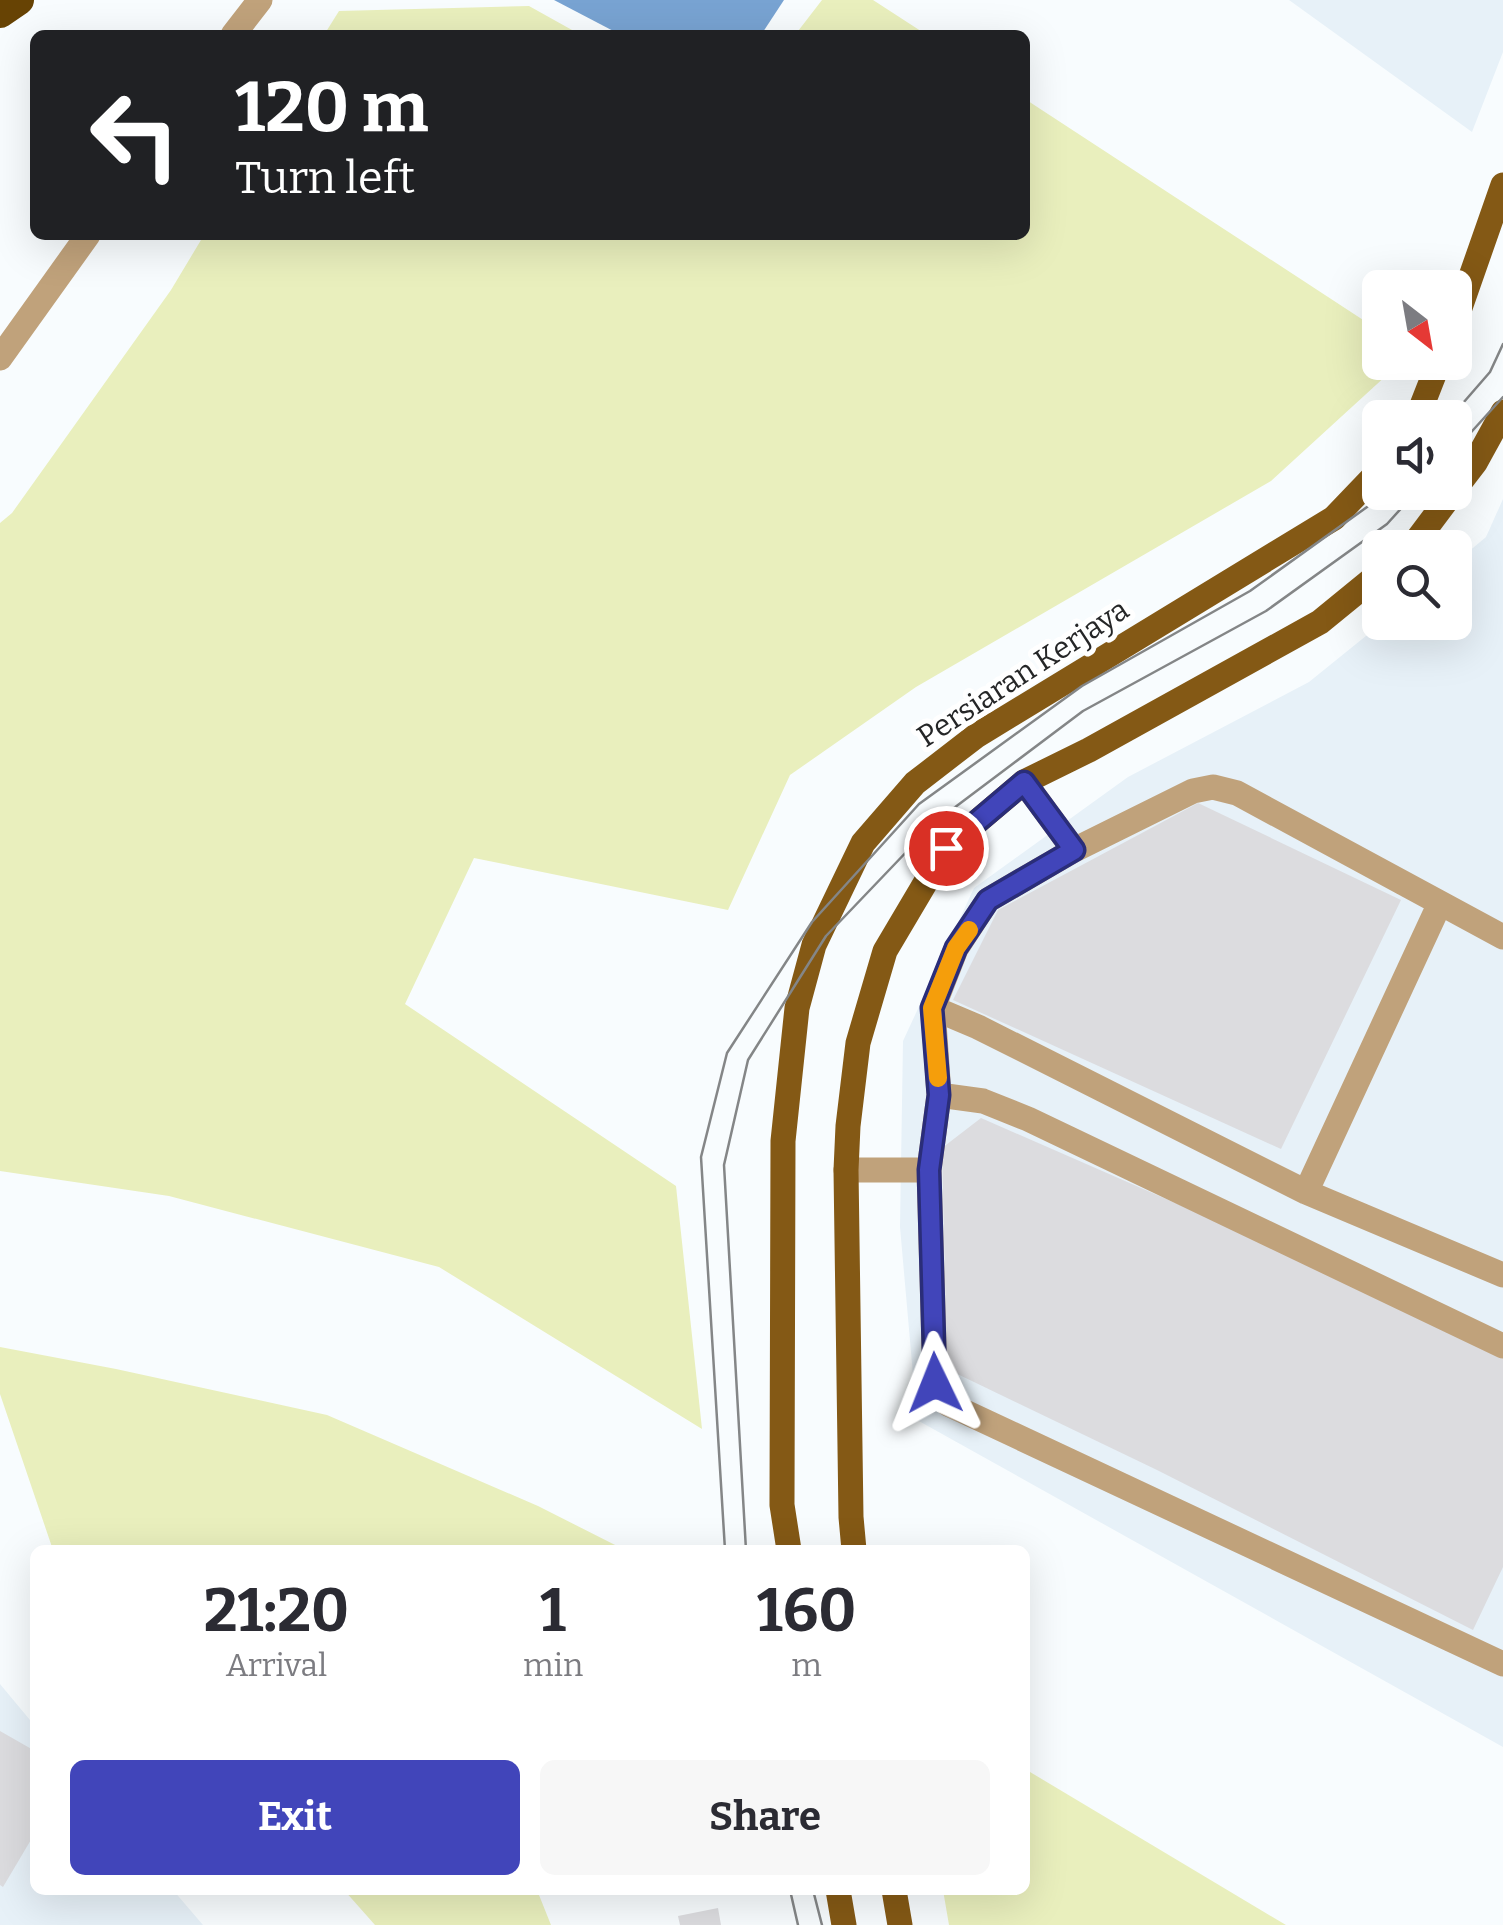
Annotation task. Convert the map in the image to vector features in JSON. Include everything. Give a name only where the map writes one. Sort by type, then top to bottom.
[{"type":"highway","points":[[0,13],[18,0]]},
{"type":"main road","points":[[1472,274],[1503,186]]},
{"type":"main road","points":[[1472,467],[1503,412]]},
{"type":"main road","name":"Persiaran Kerjaya","points":[[788,1545],[782,1505],[783,1141],[797,1008],[814,946],[863,843],[915,783],[976,736],[1334,518],[1362,489]]},
{"type":"main road","points":[[1425,530],[1440,510]]},
{"type":"main road","points":[[854,1545],[846,1170],[858,1043],[885,951],[946,848],[1024,782],[1320,622],[1362,588]]},
{"type":"main road","points":[[839,1895],[844,1925]]},
{"type":"main road","points":[[895,1895],[900,1925]]},
{"type":"lane","points":[[237,30],[260,0]]},
{"type":"lane","points":[[0,358],[84,240]]},
{"type":"lane","points":[[1024,782],[1074,850]]},
{"type":"lane","points":[[1503,937],[1237,793],[1213,787],[1193,791],[1074,850],[988,900],[956,948],[932,1008],[939,1095],[929,1170],[935,1383],[948,1404],[1503,1664]]},
{"type":"lane","points":[[1306,1192],[1440,903]]},
{"type":"lane","points":[[932,1008],[1306,1192],[1503,1275]]},
{"type":"lane","points":[[939,1095],[983,1100],[1028,1120],[1503,1346]]},
{"type":"lane","points":[[846,1170],[929,1170]]},
{"type":"shaded area","points":[[1289,0],[1503,0],[1503,52],[1472,132]]},
{"type":"shaded area","points":[[1503,499],[1503,1747],[917,1420],[900,1227],[903,1041],[974,888],[1128,777],[1309,682],[1362,639],[1472,640],[1472,549],[1486,537]]},
{"type":"shaded area","points":[[0,1684],[30,1720],[30,1895],[177,1895],[203,1925],[0,1925]]},
{"type":"green space","points":[[822,0],[873,0],[919,30],[799,30]]},
{"type":"green space","points":[[529,6],[572,30],[327,30],[339,11]]},
{"type":"green space","points":[[1030,102],[1362,319],[1362,380],[1381,380],[1271,481],[916,687],[790,775],[728,910],[474,858],[405,1004],[676,1186],[702,1429],[439,1267],[169,1196],[0,1171],[0,523],[12,513],[171,290],[201,240],[1030,240]]},
{"type":"green space","points":[[0,1347],[327,1415],[538,1506],[615,1545],[51,1545],[0,1394]]},
{"type":"green space","points":[[1030,1772],[1286,1925],[949,1925],[944,1895],[1030,1895]]},
{"type":"green space","points":[[348,1895],[539,1895],[551,1925],[375,1925]]},
{"type":"water","points":[[554,0],[784,0],[764,30],[611,30]]},
{"type":"building","points":[[1198,803],[1401,900],[1281,1149],[953,1000],[998,910]]},
{"type":"building","points":[[981,1118],[1269,1244],[1503,1356],[1503,1567],[1473,1630],[947,1369],[942,1148]]},
{"type":"building","points":[[0,1731],[30,1748],[30,1841],[3,1887]]},
{"type":"building","points":[[718,1908],[721,1925],[680,1925],[678,1916]]},
{"type":"tram line","points":[[1466,400],[1490,372],[1503,344]]},
{"type":"tram line","points":[[1472,431],[1503,397]]},
{"type":"tram line","points":[[725,1545],[701,1157],[727,1053],[812,922],[919,804],[1082,686],[1250,591],[1363,510]]},
{"type":"tram line","points":[[746,1545],[724,1165],[748,1060],[826,936],[934,823],[1083,711],[1266,611],[1387,524],[1400,510]]},
{"type":"tram line","points":[[791,1895],[798,1925]]},
{"type":"tram line","points":[[814,1895],[822,1925]]},
{"type":"slow traffic","points":[[938,1078],[932,1008],[956,948],[969,930]]},
{"type":"route","points":[[935,1383],[929,1170],[939,1095],[932,1008],[956,948],[988,900],[1074,850],[1024,782],[946,848]]}]
